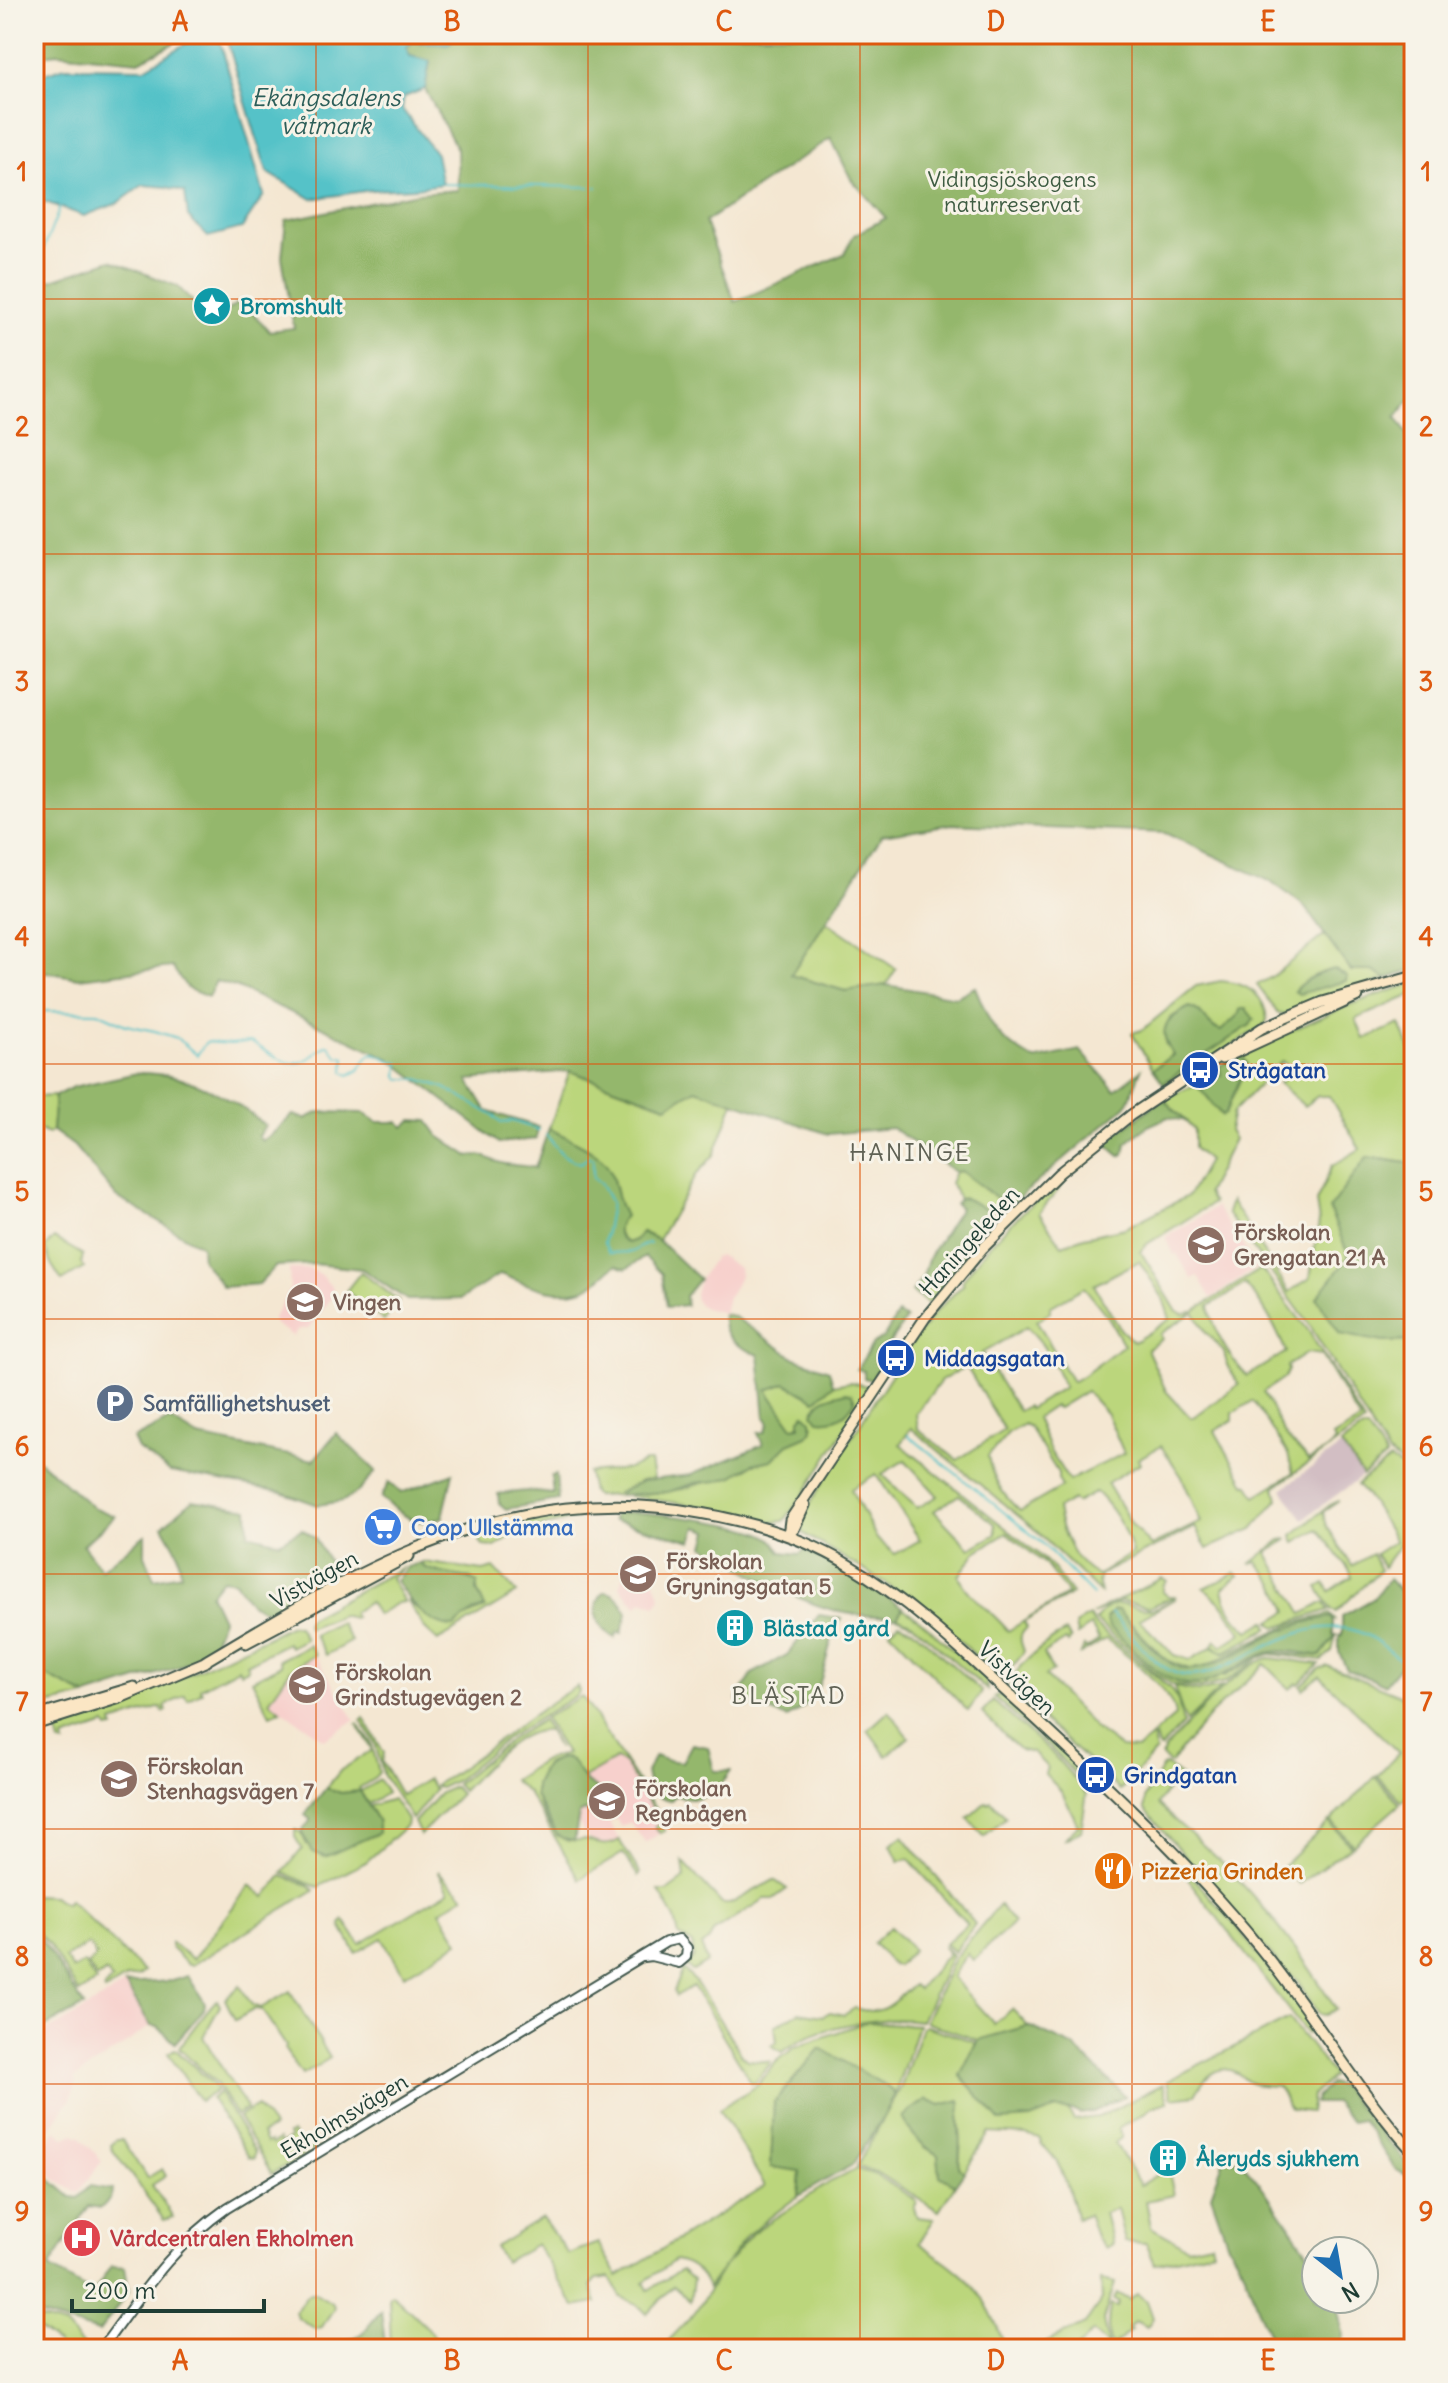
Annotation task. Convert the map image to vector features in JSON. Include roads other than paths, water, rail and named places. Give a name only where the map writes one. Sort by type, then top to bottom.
[{"type":"main road","name":"Haningeleden","points":[[788,1535],[790,1520],[931,1310],[983,1248],[1042,1188],[1131,1115],[1200,1070],[1326,1009],[1414,976]]},
{"type":"main road","name":"Vistvägen","points":[[34,1725],[120,1698],[204,1662],[298,1617],[446,1537],[545,1509],[622,1504],[701,1513],[788,1535],[847,1564],[918,1613],[1125,1802],[1198,1877],[1261,1949],[1305,2006],[1364,2094],[1414,2153]]},
{"type":"main road","name":"Vistvägen","points":[[34,1717],[165,1679]]},
{"type":"street","name":"Ekholmsvägen","points":[[101,2349],[167,2258],[214,2217],[643,1957],[675,1939],[682,1941],[687,1948],[686,1957],[679,1963],[643,1957]]},
{"type":"water","points":[[202,34],[218,34],[264,195],[242,228],[208,237],[188,217],[185,192],[167,187],[143,185],[118,203],[84,216],[34,198],[34,77],[65,67],[145,68]]},
{"type":"water","name":"Ekängsdalens våtmark","points":[[225,34],[460,34],[448,44],[413,42],[406,47],[410,56],[430,61],[425,89],[404,97],[402,109],[436,154],[442,184],[312,199],[267,172]]},
{"type":"waterway","points":[[442,184],[590,187]]},
{"type":"waterway","points":[[34,274],[60,207]]},
{"type":"waterway","points":[[34,1011],[98,1012],[126,1025],[177,1038],[197,1055],[206,1042],[250,1042],[285,1062],[300,1063],[329,1045],[338,1057],[345,1057],[344,1072],[349,1075],[359,1070],[368,1056],[376,1054],[399,1063],[400,1079],[419,1079],[443,1087],[501,1123],[512,1121],[539,1130]]},
{"type":"waterway","points":[[546,1135],[568,1158],[581,1163],[588,1157],[593,1159],[593,1178],[600,1183],[611,1203],[604,1243],[609,1253],[632,1252],[650,1244]]},
{"type":"waterway","points":[[908,1435],[1041,1542],[1093,1595]]},
{"type":"waterway","points":[[1111,1613],[1155,1661],[1173,1672],[1192,1676],[1212,1672],[1282,1639],[1333,1627],[1366,1635],[1414,1671]]},
{"type":"place","name":"Bromshult","points":[[212,306]]},
{"type":"place","name":"Strågatan","points":[[1200,1070]]},
{"type":"place","name":"Förskolan Grengatan 21 A","points":[[1206,1245]]},
{"type":"place","name":"Vingen","points":[[305,1302]]},
{"type":"place","name":"Middagsgatan","points":[[896,1358]]},
{"type":"place","name":"Samfällighetshuset","points":[[115,1403]]},
{"type":"place","name":"Coop Ullstämma","points":[[383,1527]]},
{"type":"place","name":"Förskolan Gryningsgatan 5","points":[[638,1574]]},
{"type":"place","name":"Blästad gård","points":[[735,1628]]},
{"type":"place","name":"Förskolan Grindstugevägen 2","points":[[307,1685]]},
{"type":"place","name":"Grindgatan","points":[[1096,1775]]},
{"type":"place","name":"Förskolan Stenhagsvägen 7","points":[[119,1779]]},
{"type":"place","name":"Förskolan Regnbågen","points":[[607,1801]]},
{"type":"place","name":"Pizzeria Grinden","points":[[1113,1871]]},
{"type":"place","name":"Åleryds sjukhem","points":[[1168,2158]]},
{"type":"place","name":"Vårdcentralen Ekholmen","points":[[82,2238]]},
{"type":"district","name":"HANINGE","points":[[910,1152]]},
{"type":"district","name":"BLÄSTAD","points":[[789,1695]]},
{"type":"park label","name":"Vidingsjöskogens naturreservat","points":[[1012,192]]}]
